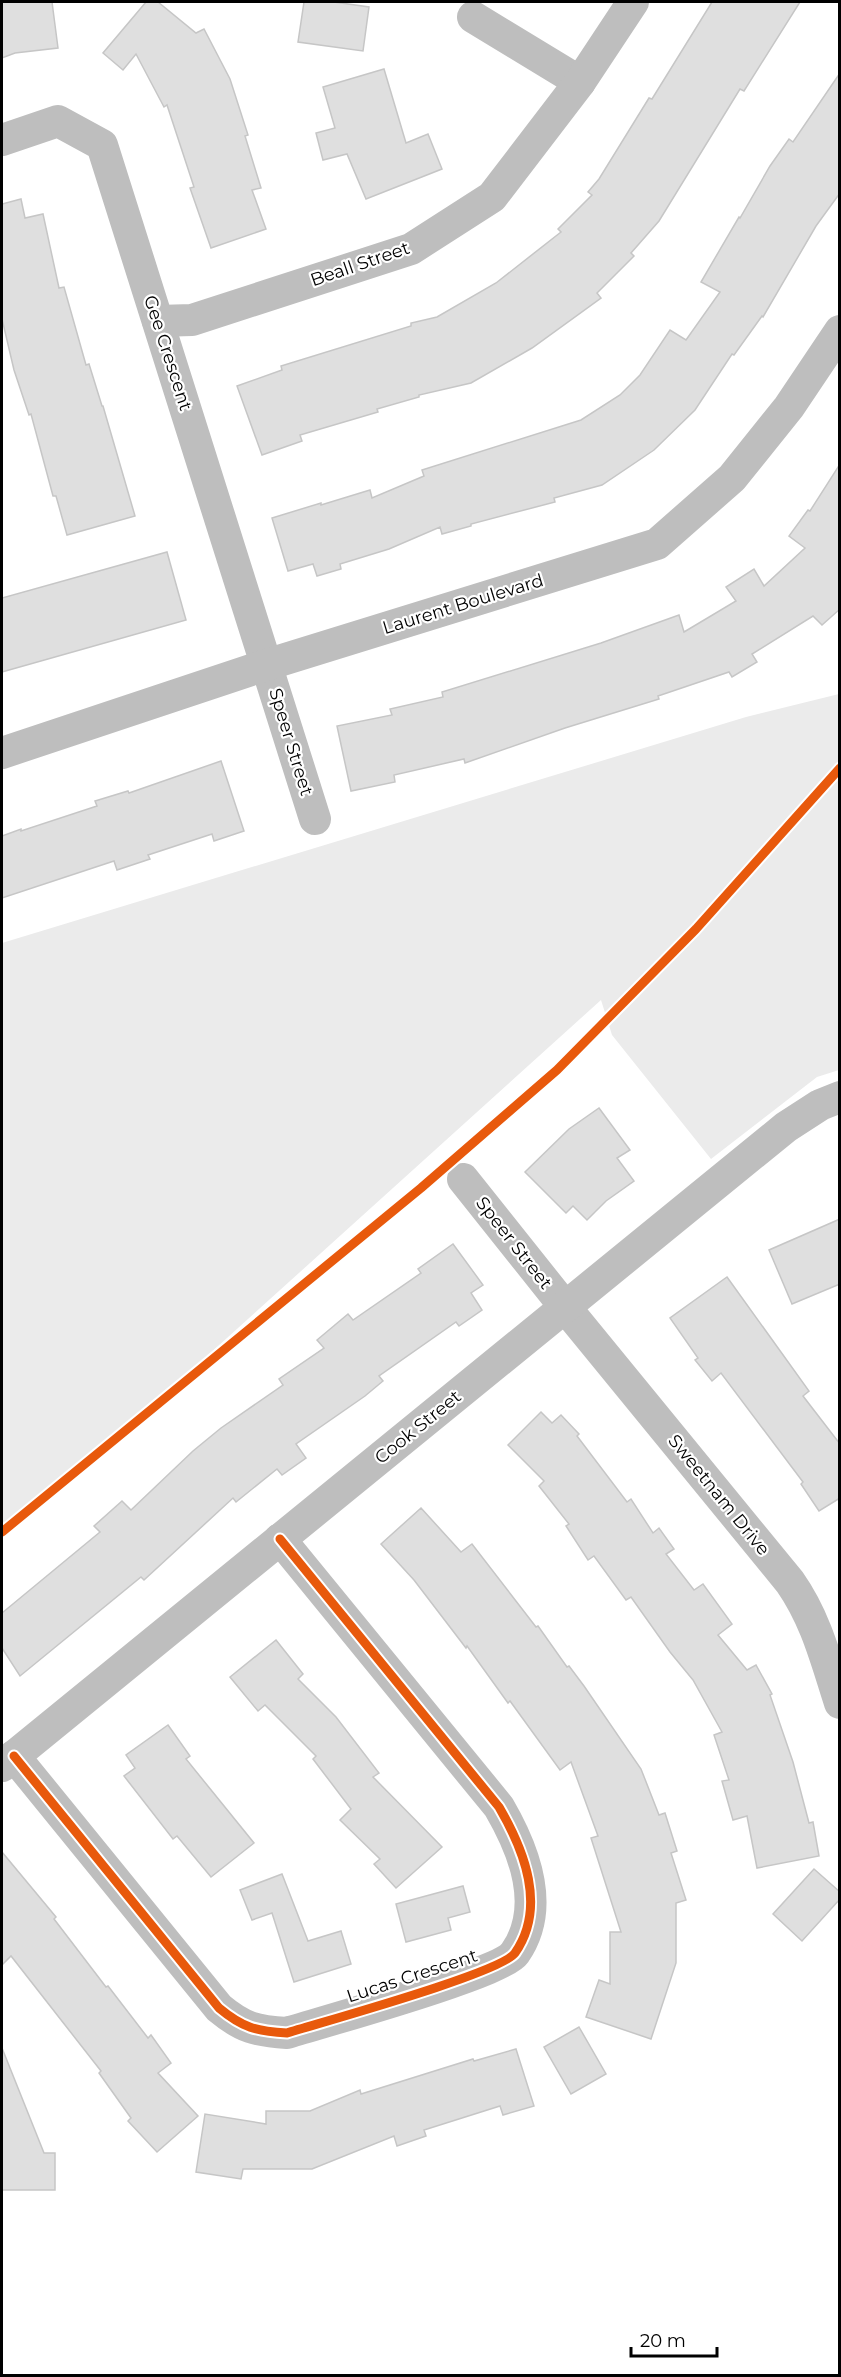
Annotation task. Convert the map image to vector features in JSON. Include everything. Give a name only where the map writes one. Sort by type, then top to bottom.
[{"type":"street","name":"Beall Street","points":[[158,321],[192,320],[411,249],[492,197],[580,82],[633,2]]},
{"type":"street","points":[[473,17],[580,82]]},
{"type":"street","name":"Gee Crescent","points":[[2,140],[58,121],[102,145],[267,666]]},
{"type":"street","name":"Laurent Boulevard","points":[[2,753],[267,666],[657,544],[732,478],[789,407],[840,331]]},
{"type":"street","name":"Speer Street","points":[[267,666],[315,819]]},
{"type":"street","name":"Cook Street","points":[[8,1761],[786,1127],[820,1105],[840,1097]]},
{"type":"street","name":"Speer Street","points":[[464,1179],[565,1307]]},
{"type":"street","name":"Sweetnam Drive","points":[[565,1307],[804,1602],[816,1627],[840,1703]]},
{"type":"street","name":"Lucas Crescent","points":[[8,1761],[219,2008],[237,2023],[259,2032],[287,2033],[481,1973],[514,1955],[528,1926],[531,1890],[524,1860],[513,1831],[499,1807],[280,1539]]},
{"type":"shaded area","points":[[839,694],[839,1070],[817,1077],[711,1159],[612,1035],[601,1000],[175,1385],[2,1525],[2,943],[746,717]]},
{"type":"building","points":[[2,2],[52,2],[58,48],[15,53],[2,58]]},
{"type":"building","points":[[146,2],[158,2],[196,33],[204,29],[230,79],[248,135],[245,136],[261,188],[252,190],[266,229],[211,248],[190,188],[194,187],[167,105],[164,107],[136,54],[123,70],[103,53]]},
{"type":"building","points":[[304,2],[334,2],[369,7],[363,51],[298,42]]},
{"type":"building","points":[[712,2],[800,2],[744,91],[740,89],[659,221],[631,253],[634,256],[597,293],[601,298],[532,348],[471,383],[419,395],[419,397],[377,409],[378,412],[300,435],[302,441],[262,455],[237,386],[282,370],[281,366],[411,326],[411,323],[437,317],[496,283],[561,232],[558,229],[592,195],[588,192],[599,179],[649,98],[652,99]]},
{"type":"building","points":[[384,69],[406,143],[428,134],[442,169],[366,199],[347,154],[323,160],[316,133],[335,128],[323,87]]},
{"type":"building","points":[[840,73],[840,193],[816,226],[763,317],[734,355],[732,354],[695,410],[654,450],[602,485],[554,498],[555,502],[442,534],[440,527],[389,549],[340,564],[341,569],[317,576],[313,564],[288,571],[272,518],[370,490],[372,498],[424,476],[422,470],[581,420],[620,395],[640,375],[670,330],[686,340],[720,292],[701,282],[770,166],[789,139],[793,142]]},
{"type":"building","points":[[21,199],[25,218],[43,214],[59,288],[64,287],[86,365],[89,364],[103,406],[135,516],[67,535],[56,496],[53,496],[31,414],[29,415],[14,370],[2,319],[2,204]]},
{"type":"building","points":[[840,464],[840,609],[822,625],[813,616],[752,654],[757,662],[732,677],[729,672],[658,696],[659,699],[565,728],[465,763],[464,759],[394,775],[395,782],[351,791],[337,726],[392,715],[390,709],[443,697],[442,692],[601,643],[679,615],[684,632],[736,601],[726,587],[754,569],[764,586],[805,548],[789,536],[808,510],[810,511]]},
{"type":"building","points":[[167,552],[186,620],[2,672],[2,598]]},
{"type":"building","points":[[221,761],[244,831],[214,841],[212,834],[148,855],[150,859],[117,870],[114,861],[2,898],[2,836],[97,806],[95,801],[128,791],[129,793]]},
{"type":"building","points":[[599,1108],[630,1150],[617,1158],[634,1181],[606,1201],[587,1220],[573,1206],[566,1213],[525,1172],[569,1129]]},
{"type":"building","points":[[840,1219],[840,1284],[792,1304],[769,1250]]},
{"type":"building","points":[[453,1244],[483,1285],[471,1293],[482,1310],[459,1326],[456,1322],[379,1376],[383,1381],[365,1396],[296,1444],[306,1458],[282,1475],[277,1469],[236,1502],[233,1498],[144,1580],[141,1577],[20,1676],[2,1648],[2,1613],[100,1532],[94,1526],[122,1501],[131,1510],[193,1451],[221,1428],[283,1385],[279,1379],[324,1348],[317,1340],[348,1314],[353,1320],[421,1273],[418,1269]]},
{"type":"building","points":[[727,1277],[809,1391],[803,1396],[840,1444],[840,1498],[819,1511],[801,1484],[803,1482],[721,1373],[712,1381],[695,1360],[698,1358],[670,1318]]},
{"type":"building","points":[[541,1412],[552,1423],[561,1415],[579,1434],[577,1436],[627,1502],[631,1499],[653,1533],[659,1528],[674,1549],[666,1554],[694,1590],[703,1584],[732,1624],[718,1635],[747,1670],[756,1665],[772,1694],[770,1695],[793,1762],[809,1823],[813,1822],[819,1856],[757,1868],[747,1816],[733,1820],[722,1781],[729,1780],[714,1735],[722,1732],[693,1680],[631,1597],[626,1600],[594,1556],[588,1560],[566,1526],[569,1524],[539,1486],[544,1481],[508,1445]]},
{"type":"building","points":[[421,1508],[461,1552],[472,1544],[536,1627],[538,1626],[567,1667],[569,1666],[584,1686],[641,1769],[659,1815],[665,1813],[677,1851],[671,1853],[686,1900],[676,1903],[676,1963],[651,2039],[586,2017],[599,1980],[610,1984],[610,1932],[621,1932],[591,1838],[598,1836],[571,1762],[560,1770],[467,1646],[466,1648],[414,1580],[381,1544]]},
{"type":"building","points":[[276,1640],[303,1674],[298,1679],[336,1717],[379,1773],[373,1777],[442,1847],[396,1888],[374,1864],[380,1859],[340,1820],[351,1809],[313,1759],[316,1756],[265,1705],[258,1711],[230,1677]]},
{"type":"building","points":[[168,1725],[190,1756],[186,1759],[254,1843],[211,1877],[177,1836],[173,1839],[124,1776],[135,1768],[126,1755]]},
{"type":"building","points":[[2,1852],[56,1917],[54,1919],[106,1987],[108,1986],[148,2038],[151,2035],[171,2063],[158,2073],[198,2116],[157,2152],[128,2121],[131,2118],[99,2073],[101,2071],[11,1956],[2,1965]]},
{"type":"building","points":[[814,1869],[840,1892],[840,1899],[802,1941],[773,1914]]},
{"type":"building","points":[[282,1874],[308,1941],[341,1931],[351,1964],[294,1982],[272,1913],[252,1920],[240,1890]]},
{"type":"building","points":[[463,1886],[470,1912],[448,1918],[451,1930],[406,1942],[396,1904]]},
{"type":"building","points":[[579,2027],[606,2074],[571,2094],[544,2047]]},
{"type":"building","points":[[2,2048],[44,2153],[55,2153],[55,2190],[2,2190]]},
{"type":"building","points":[[516,2049],[534,2106],[503,2115],[500,2106],[424,2130],[426,2136],[397,2146],[394,2136],[312,2169],[243,2169],[241,2179],[196,2172],[205,2114],[266,2124],[266,2111],[310,2111],[360,2090],[361,2094],[473,2059],[474,2061]]},
{"type":"cycle path","points":[[2,1532],[421,1188],[557,1070],[696,929],[840,768]]},
{"type":"cycle path","points":[[14,1756],[219,2008],[235,2020],[250,2027],[287,2033],[446,1984],[503,1962],[515,1953],[525,1935],[530,1917],[531,1898],[517,1841],[499,1807],[280,1539]]}]
